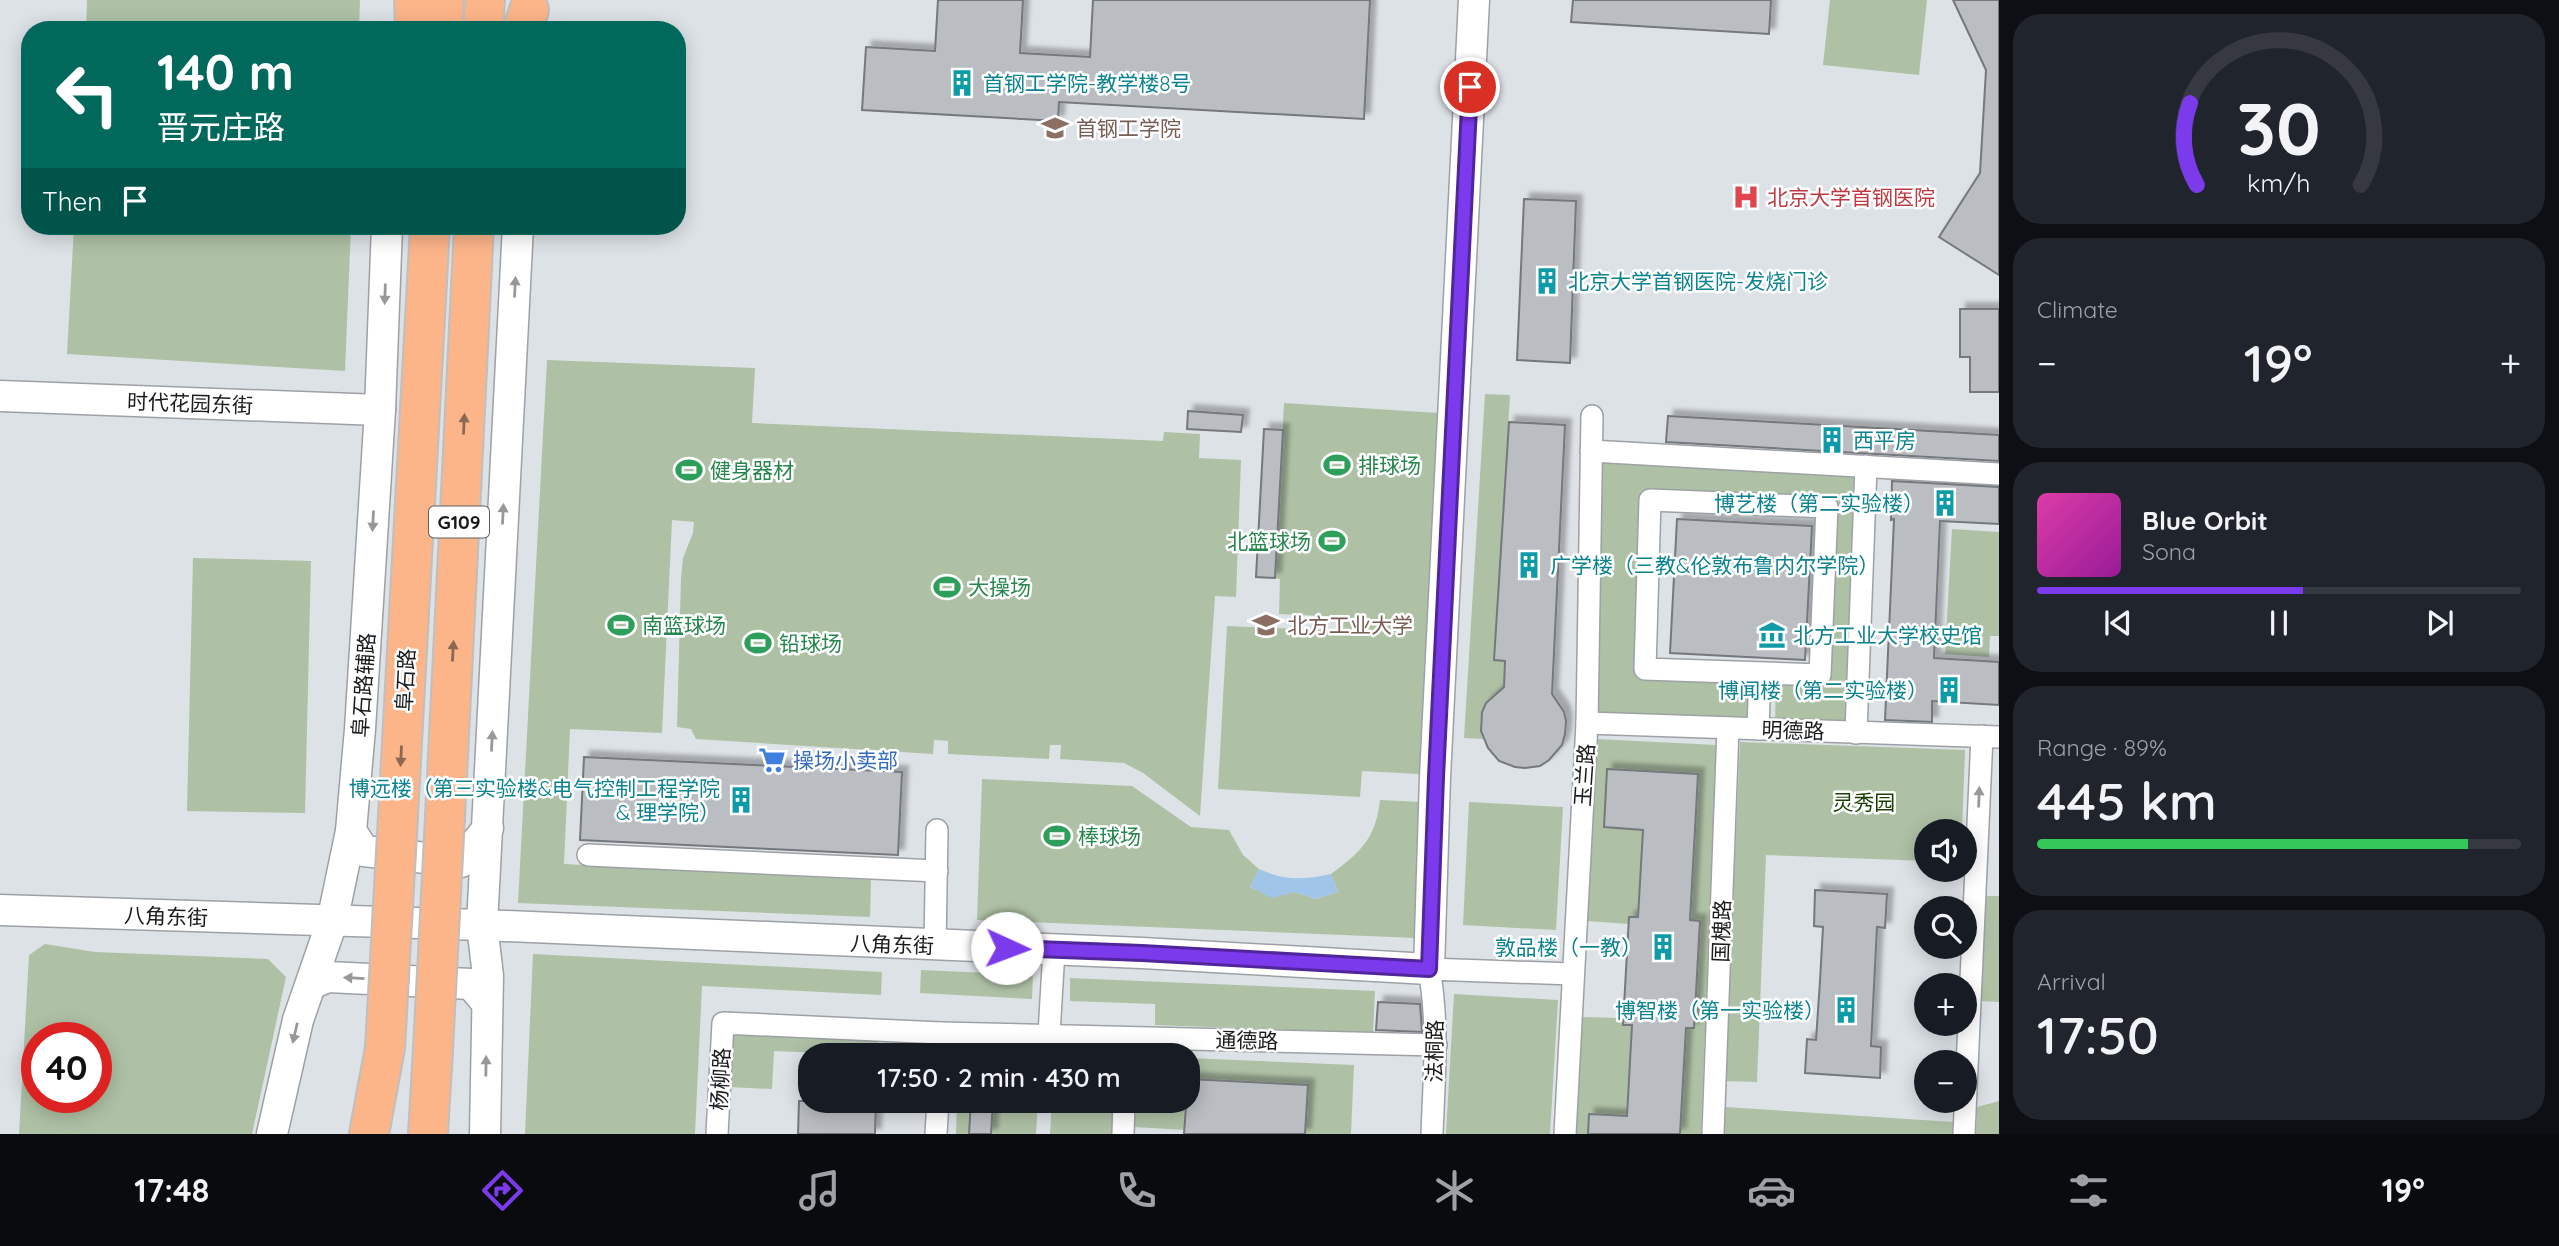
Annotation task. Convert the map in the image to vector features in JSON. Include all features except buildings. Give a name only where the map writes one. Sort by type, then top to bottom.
[{"type":"highway","points":[[414,0],[415,21]]},
{"type":"highway","points":[[443,21],[444,0]]},
{"type":"highway","points":[[484,21],[485,0]]},
{"type":"highway","name":"阜石路","points":[[380,1134],[429,235]]},
{"type":"highway","name":"G109","points":[[428,1134],[474,235]]},
{"type":"highway","points":[[369,1134],[384,1048]]},
{"type":"street","points":[[396,21],[397,0]]},
{"type":"street","points":[[1474,0],[1429,969],[1572,974]]},
{"type":"street","name":"阜石路辅路","points":[[272,1134],[298,1020],[332,922],[351,831],[380,410],[387,235]]},
{"type":"street","points":[[485,1134],[488,976],[482,925],[518,235]]},
{"type":"street","name":"时代花园东街","points":[[0,396],[380,410]]},
{"type":"street","name":"玉兰路","points":[[1566,1134],[1572,974],[1587,723],[1592,416]]},
{"type":"street","points":[[1591,451],[1999,474]]},
{"type":"street","points":[[1856,733],[1866,466]]},
{"type":"street","points":[[1650,500],[1827,508],[1820,674],[1760,673],[1645,669],[1650,500]]},
{"type":"street","points":[[1758,729],[1760,673]]},
{"type":"street","name":"明德路","points":[[1587,723],[1990,737]]},
{"type":"street","name":"国槐路","points":[[1713,1134],[1728,728]]},
{"type":"street","points":[[1964,1134],[1990,737]]},
{"type":"street","points":[[351,831],[364,851],[461,862],[488,828]]},
{"type":"street","points":[[935,946],[937,830]]},
{"type":"street","points":[[587,855],[937,871]]},
{"type":"street","name":"八角东街","points":[[0,910],[482,925],[1429,969]]},
{"type":"street","points":[[1049,1034],[1054,950]]},
{"type":"street","name":"法桐路","points":[[1429,969],[1435,1003],[1436,1045],[1432,1134]]},
{"type":"street","points":[[311,984],[328,977],[471,984],[486,1003]]},
{"type":"street","name":"通德路","points":[[723,1024],[941,1033],[1049,1034],[1108,1043]]},
{"type":"street","name":"杨柳路","points":[[717,1134],[723,1024]]},
{"type":"street","points":[[941,1033],[941,1043]]},
{"type":"street","name":"通德路","points":[[1200,1046],[1436,1045]]},
{"type":"street","points":[[936,1134],[937,1113]]},
{"type":"street","points":[[1123,1134],[1124,1113]]},
{"type":"green space","points":[[87,0],[360,0],[359,21],[86,21]]},
{"type":"green space","points":[[1830,0],[1927,0],[1919,75],[1823,65]]},
{"type":"green space","points":[[74,235],[351,235],[345,371],[67,354]]},
{"type":"green space","name":"大操场","points":[[547,360],[755,368],[752,423],[1163,441],[1164,432],[1200,434],[1199,458],[1241,460],[1236,597],[1215,596],[1200,816],[1143,773],[1124,763],[1060,759],[1061,745],[1050,745],[1049,759],[948,754],[948,741],[934,740],[933,754],[696,739],[691,729],[677,727],[681,578],[683,558],[693,533],[694,522],[672,520],[662,733],[570,729],[564,864],[871,880],[870,917],[518,903]]},
{"type":"green space","points":[[1485,394],[1510,395],[1494,660],[1505,661],[1506,686],[1493,696],[1484,708],[1481,722],[1483,739],[1464,738]]},
{"type":"green space","points":[[1284,403],[1438,413],[1419,774],[1362,771],[1360,797],[1218,789],[1227,626],[1343,631],[1344,617],[1279,614],[1280,579],[1275,578]]},
{"type":"green space","points":[[1598,457],[1861,472],[1848,725],[1775,722],[1776,682],[1828,683],[1834,500],[1642,492],[1637,675],[1750,680],[1748,721],[1594,717]]},
{"type":"green space","points":[[1952,529],[1999,532],[1999,636],[1990,636],[1989,657],[1945,654]]},
{"type":"green space","points":[[193,558],[311,561],[305,813],[187,811]]},
{"type":"green space","points":[[1597,739],[1716,745],[1701,1134],[1680,1134],[1686,1028],[1700,921],[1690,920],[1698,774],[1607,770],[1604,827],[1643,830],[1638,917],[1629,917],[1629,924],[1587,921]]},
{"type":"green space","name":"灵秀园","points":[[1740,742],[1965,750],[1962,819],[1914,819],[1914,861],[1766,855],[1757,1082],[1725,1081]]},
{"type":"green space","points":[[982,779],[1132,786],[1191,827],[1229,830],[1243,855],[1259,869],[1250,887],[1272,897],[1295,892],[1315,899],[1338,892],[1331,874],[1359,851],[1371,834],[1380,800],[1421,802],[1416,938],[977,920]]},
{"type":"green space","points":[[1469,802],[1563,807],[1556,930],[1463,925]]},
{"type":"green space","points":[[1985,896],[1999,896],[1999,1002],[1980,1001]]},
{"type":"green space","points":[[45,944],[95,952],[268,959],[286,977],[252,1134],[19,1134],[21,1098],[21,1113],[112,1113],[112,1022],[25,1022],[29,955]]},
{"type":"green space","points":[[533,954],[882,972],[881,995],[702,986],[695,1134],[525,1134]]},
{"type":"green space","points":[[921,970],[1033,975],[1032,999],[920,993]]},
{"type":"green space","points":[[1070,978],[1375,991],[1373,1033],[1155,1025],[1155,1004],[1070,1001]]},
{"type":"green space","points":[[1454,994],[1558,1000],[1550,1134],[1446,1134]]},
{"type":"green space","points":[[1579,1017],[1623,1018],[1623,1025],[1632,1025],[1627,1116],[1589,1114],[1588,1134],[1574,1134]]},
{"type":"green space","points":[[731,1031],[878,1037],[878,1043],[798,1043],[798,1052],[774,1051],[772,1089],[729,1087]]},
{"type":"green space","points":[[1200,1059],[1354,1065],[1351,1134],[1305,1134],[1308,1085],[1200,1080]]},
{"type":"green space","points":[[1999,1101],[1999,1134],[1976,1134],[1977,1107]]},
{"type":"green space","points":[[1725,1107],[1953,1122],[1953,1134],[1724,1134]]},
{"type":"green space","points":[[957,1113],[1037,1113],[1036,1134],[956,1134]]},
{"type":"green space","points":[[1051,1113],[1115,1113],[1114,1134],[1050,1134]]},
{"type":"green space","points":[[1135,1113],[1186,1113],[1185,1130],[1134,1127]]},
{"type":"water","points":[[1259,869],[1277,876],[1295,878],[1331,874],[1338,892],[1315,899],[1295,892],[1272,898],[1250,887]]},
{"type":"place","name":"首钢工学院-教学楼8号","points":[[962,83]]},
{"type":"place","name":"首钢工学院","points":[[1055,128]]},
{"type":"place","name":"北京大学首钢医院","points":[[1746,197]]},
{"type":"place","name":"北京大学首钢医院-发烧门诊","points":[[1547,281]]},
{"type":"place","name":"西平房","points":[[1832,440]]},
{"type":"place","name":"排球场","points":[[1337,465]]},
{"type":"place","name":"健身器材","points":[[689,470]]},
{"type":"place","name":"博艺楼（第二实验楼）","points":[[1945,503]]},
{"type":"place","name":"北篮球场","points":[[1332,541]]},
{"type":"place","name":"广学楼（三教&伦敦布鲁内尔学院）","points":[[1529,565]]},
{"type":"place","name":"大操场","points":[[947,587]]},
{"type":"place","name":"南篮球场","points":[[621,625]]},
{"type":"place","name":"北方工业大学","points":[[1266,625]]},
{"type":"place","name":"北方工业大学校史馆","points":[[1772,635]]},
{"type":"place","name":"铅球场","points":[[758,643]]},
{"type":"place","name":"博闻楼（第二实验楼）","points":[[1949,690]]},
{"type":"place","name":"操场小卖部","points":[[772,760]]},
{"type":"place","name":"博远楼（第三实验楼&电气控制工程学院 & 理学院）","points":[[741,800]]},
{"type":"place","name":"棒球场","points":[[1057,836]]},
{"type":"place","name":"敦品楼（一教）","points":[[1663,947]]},
{"type":"place","name":"博智楼（第一实验楼）","points":[[1846,1010]]},
{"type":"route","points":[[1007,948],[1429,969],[1470,87]]}]
